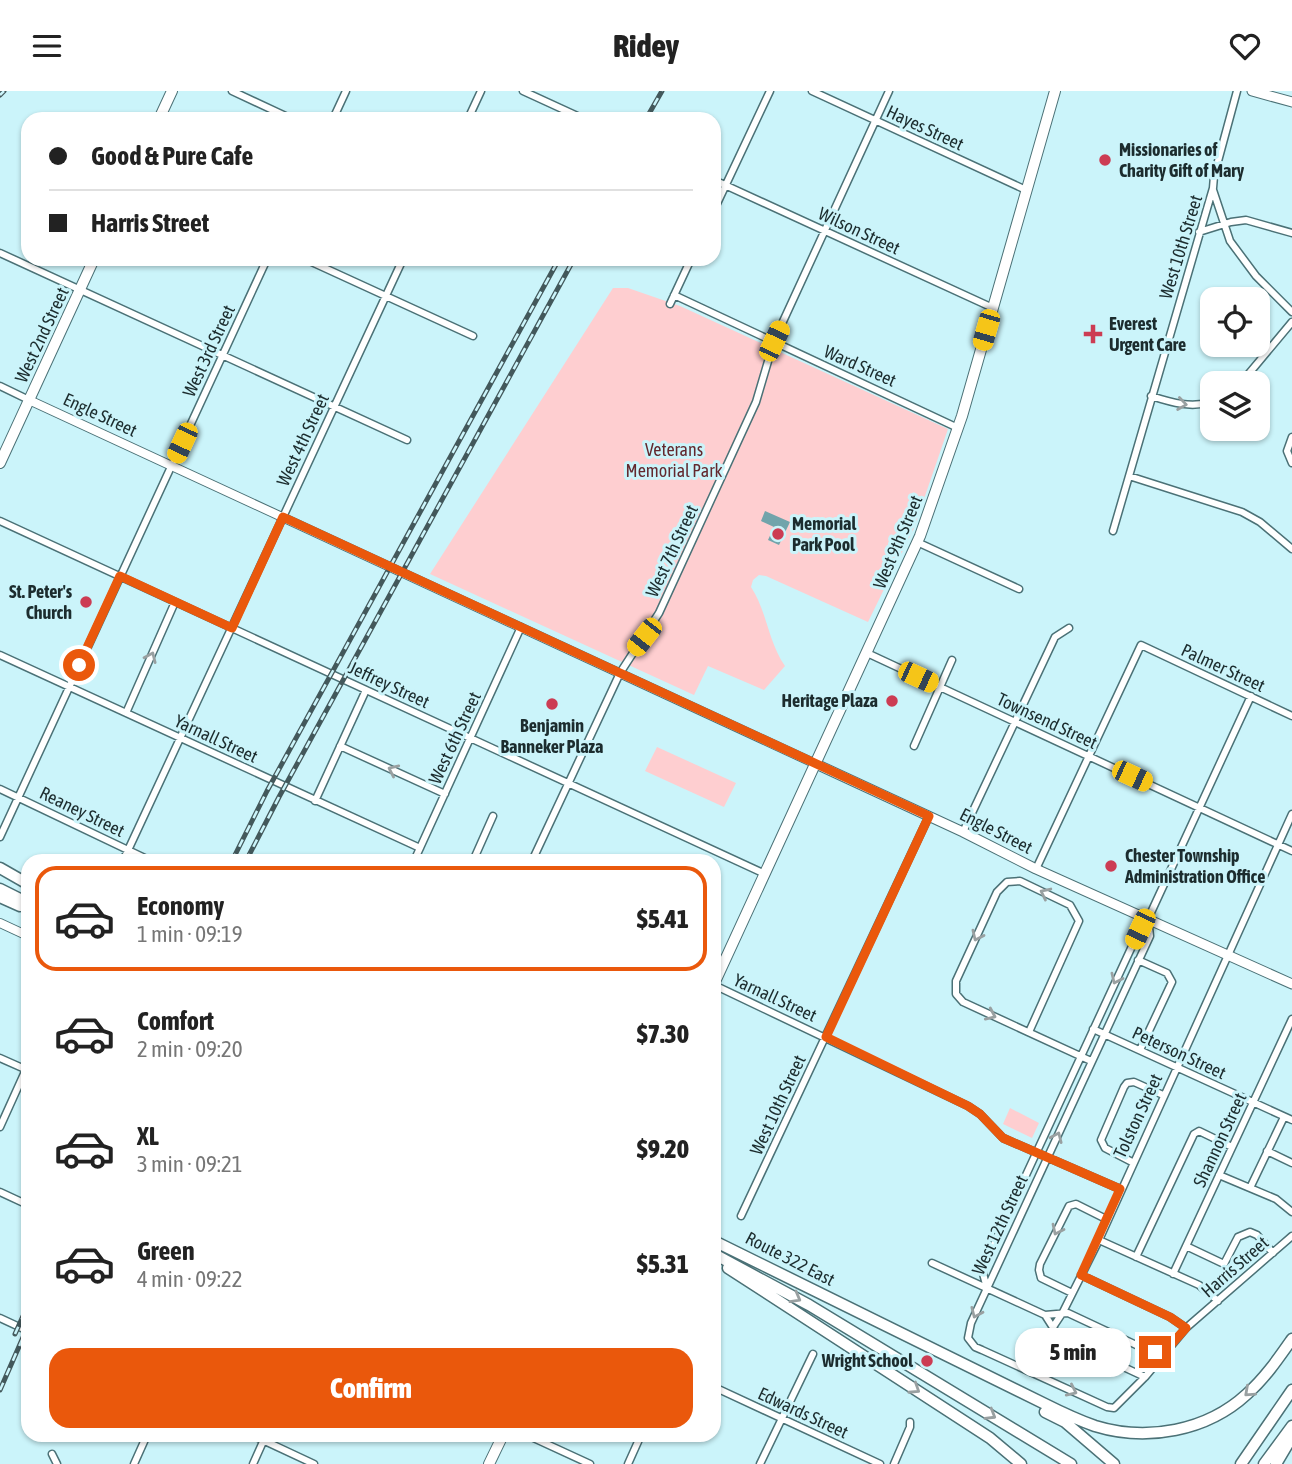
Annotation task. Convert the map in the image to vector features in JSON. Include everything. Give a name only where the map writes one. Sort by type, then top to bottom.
[{"type":"highway","points":[[0,867],[21,882]]},
{"type":"highway","points":[[0,875],[21,884]]},
{"type":"highway","points":[[0,889],[21,900]]},
{"type":"highway","points":[[0,897],[21,907]]},
{"type":"highway","name":"Route 322 East","points":[[721,1244],[851,1309]]},
{"type":"highway","points":[[721,1261],[809,1305],[1071,1464]]},
{"type":"highway","points":[[721,1262],[990,1438],[1021,1464]]},
{"type":"highway","points":[[851,1309],[1080,1420],[1110,1430],[1146,1434],[1177,1430],[1209,1419],[1229,1408],[1262,1380],[1292,1339]]},
{"type":"highway","points":[[851,1309],[1065,1422],[1112,1462]]},
{"type":"highway","points":[[1241,1464],[1292,1390]]},
{"type":"highway","points":[[1264,1464],[1292,1426]]},
{"type":"highway","points":[[1276,1464],[1292,1437]]},
{"type":"main road","points":[[162,112],[172,91]]},
{"type":"main road","name":"West 9th Street","points":[[721,970],[917,542],[958,428],[1055,91]]},
{"type":"main road","points":[[1252,91],[1292,102]]},
{"type":"main road","name":"West 2nd Street","points":[[0,463],[91,266]]},
{"type":"main road","name":"Engle Street","points":[[816,764],[1036,869],[1292,984]]},
{"type":"main road","points":[[489,1464],[500,1442]]},
{"type":"street","points":[[232,91],[277,112]]},
{"type":"street","points":[[336,112],[346,91]]},
{"type":"street","points":[[471,112],[481,91]]},
{"type":"street","points":[[523,91],[569,112]]},
{"type":"street","points":[[721,195],[770,91]]},
{"type":"street","name":"Hayes Street","points":[[812,91],[1026,190]]},
{"type":"street","name":"West 7th Street","points":[[535,854],[620,673],[652,625],[664,601],[756,403],[774,341],[889,91]]},
{"type":"street","name":"West 10th Street","points":[[1113,531],[1213,188],[1219,155],[1237,91]]},
{"type":"street","name":"Wilson Street","points":[[721,183],[993,308]]},
{"type":"street","points":[[1213,188],[1230,241],[1256,276],[1292,312]]},
{"type":"street","points":[[1199,232],[1246,220],[1292,233]]},
{"type":"street","points":[[0,253],[21,263]]},
{"type":"street","points":[[28,266],[407,440]]},
{"type":"street","name":"West 3rd Street","points":[[0,837],[264,266]]},
{"type":"street","points":[[320,266],[472,336]]},
{"type":"street","name":"West 4th Street","points":[[126,854],[400,266]]},
{"type":"street","points":[[670,304],[688,266]]},
{"type":"street","name":"Ward Street","points":[[674,295],[958,428]]},
{"type":"street","points":[[1251,371],[1292,322]]},
{"type":"street","name":"Engle Street","points":[[0,386],[816,764]]},
{"type":"street","points":[[1151,396],[1176,404],[1200,405]]},
{"type":"street","points":[[1291,462],[1287,451],[1292,437]]},
{"type":"street","points":[[1129,476],[1242,512],[1260,522],[1292,549]]},
{"type":"street","name":"Jeffrey Street","points":[[1,521],[765,874]]},
{"type":"street","points":[[917,542],[1020,589]]},
{"type":"street","points":[[126,713],[175,602]]},
{"type":"street","name":"West 6th Street","points":[[417,854],[521,628]]},
{"type":"street","points":[[963,832],[1055,637],[1069,628]]},
{"type":"street","name":"Palmer Street","points":[[1088,756],[1141,645],[1292,716]]},
{"type":"street","name":"Townsend Street","points":[[867,653],[1292,851]]},
{"type":"street","name":"Yarnall Street","points":[[0,655],[420,848]]},
{"type":"street","points":[[914,746],[952,660]]},
{"type":"street","points":[[315,801],[366,690]]},
{"type":"street","name":"West 12th Street","points":[[987,1288],[982,1270],[1251,696]]},
{"type":"street","points":[[340,746],[445,794]]},
{"type":"street","points":[[1036,869],[1088,756]]},
{"type":"street","name":"Reaney Street","points":[[0,789],[135,854]]},
{"type":"street","name":"Tolston Street","points":[[1053,1327],[1099,1240],[1132,1162],[1292,814]]},
{"type":"street","points":[[475,854],[493,816]]},
{"type":"street","name":"West 10th Street","points":[[741,1216],[929,816]]},
{"type":"street","points":[[1028,1032],[1077,930],[1078,916],[1070,905],[1020,881],[1007,882],[997,892],[961,970],[955,984],[956,994],[963,1002],[1028,1032],[1080,1056],[1091,1061]]},
{"type":"street","name":"West 12th Street","points":[[987,1288],[1150,936],[1148,919]]},
{"type":"street","points":[[0,923],[21,933]]},
{"type":"street","points":[[1138,960],[1167,974],[1172,982],[1140,1050]]},
{"type":"street","name":"Yarnall Street","points":[[721,988],[968,1106],[980,1114],[1003,1138],[1120,1189]]},
{"type":"street","name":"Shannon Street","points":[[1173,1274],[1292,1019]]},
{"type":"street","name":"Peterson Street","points":[[1093,1029],[1292,1120]]},
{"type":"street","points":[[0,1058],[21,1067]]},
{"type":"street","points":[[0,1127],[21,1082]]},
{"type":"street","points":[[1132,1162],[1105,1149],[1101,1140],[1124,1087],[1126,1083],[1134,1082],[1163,1095]]},
{"type":"street","points":[[1250,1188],[1284,1117]]},
{"type":"street","points":[[1136,1257],[1194,1134],[1199,1131],[1232,1147]]},
{"type":"street","points":[[1267,1151],[1292,1163]]},
{"type":"street","points":[[1219,1175],[1276,1199],[1292,1212]]},
{"type":"street","points":[[0,1192],[21,1202]]},
{"type":"street","points":[[1072,1293],[1041,1277],[1040,1264],[1069,1206],[1076,1204],[1107,1219]]},
{"type":"street","points":[[1186,1246],[1223,1263],[1237,1239],[1246,1232],[1255,1233],[1273,1253]]},
{"type":"street","name":"Harris Street","points":[[987,1288],[968,1330],[968,1338],[975,1347],[1111,1408],[1118,1406],[1186,1328],[1292,1237]]},
{"type":"street","points":[[1099,1240],[1199,1285],[1217,1301]]},
{"type":"street","points":[[932,1263],[1045,1315],[1056,1335],[1063,1340],[1145,1377]]},
{"type":"street","points":[[1081,1275],[1170,1317],[1186,1328]]},
{"type":"street","points":[[1045,1315],[1063,1312],[1149,1351],[1167,1349]]},
{"type":"street","points":[[0,1318],[21,1328]]},
{"type":"street","points":[[1149,1351],[1155,1357],[1156,1364]]},
{"type":"street","points":[[760,1464],[813,1354]]},
{"type":"street","name":"Edwards Street","points":[[721,1390],[880,1464]]},
{"type":"street","points":[[894,1464],[910,1422]]},
{"type":"street","points":[[134,1464],[144,1442]]},
{"type":"street","points":[[253,1464],[263,1442]]},
{"type":"street","points":[[273,1442],[314,1464]]},
{"type":"street","points":[[542,1442],[590,1464]]},
{"type":"street","points":[[628,1464],[638,1442]]},
{"type":"street","points":[[52,1454],[57,1464]]},
{"type":"green space","name":"Veterans Memorial Park","points":[[613,288],[628,288],[680,306],[948,429],[914,528],[868,622],[766,576],[759,575],[753,580],[751,587],[785,666],[764,690],[708,666],[694,695],[430,574]]},
{"type":"green space","points":[[657,747],[736,783],[724,807],[645,771]]},
{"type":"green space","points":[[1010,1108],[1039,1123],[1032,1138],[1003,1124]]},
{"type":"water","name":"Memorial Park Pool","points":[[765,511],[790,522],[779,545],[768,540],[774,527],[761,521]]},
{"type":"railway","points":[[0,95],[4,91]]},
{"type":"railway","points":[[650,112],[662,91]]},
{"type":"railway","points":[[236,854],[267,791],[555,266]]},
{"type":"railway","points":[[250,854],[570,266]]},
{"type":"railway","points":[[15,1334],[21,1321]]},
{"type":"railway","points":[[0,1390],[21,1342]]},
{"type":"place","name":"Missionaries of Charity Gift of Mary","points":[[1105,160]]},
{"type":"place","name":"Everest Urgent Care","points":[[1093,334]]},
{"type":"place","name":"Memorial Park Pool","points":[[778,534]]},
{"type":"place","name":"St. Peter's Church","points":[[86,602]]},
{"type":"place","name":"Heritage Plaza","points":[[892,701]]},
{"type":"place","name":"Benjamin Banneker Plaza","points":[[552,704]]},
{"type":"place","name":"Chester Township Administration Office","points":[[1111,866]]},
{"type":"place","name":"Wright School","points":[[927,1361]]},
{"type":"route","points":[[79,665],[120,576],[232,628],[283,517],[929,816],[826,1037],[968,1106],[980,1114],[1003,1138],[1120,1189],[1081,1275],[1170,1317],[1186,1328],[1167,1349],[1155,1352]]}]
